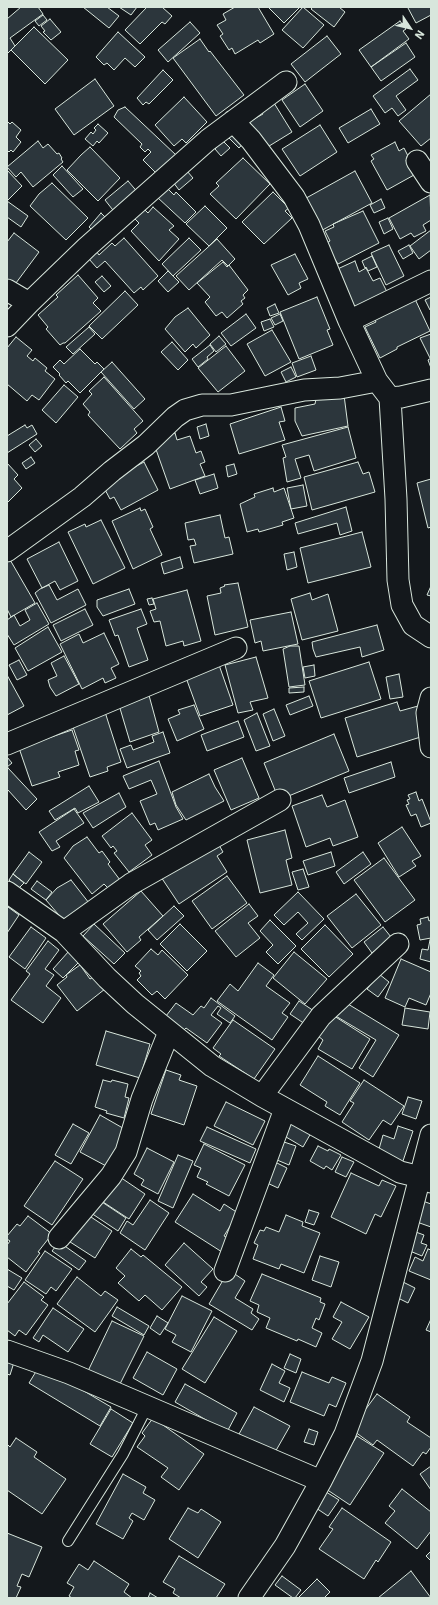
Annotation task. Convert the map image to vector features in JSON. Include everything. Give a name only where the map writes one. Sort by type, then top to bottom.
[{"type":"street","points":[[7,326],[87,247],[208,140],[286,82]]},
{"type":"street","points":[[233,121],[251,140],[294,197],[309,225],[349,321],[377,381],[390,398],[396,499],[398,580],[402,605],[413,625],[431,637]]},
{"type":"street","points":[[416,161],[431,182]]},
{"type":"street","points":[[349,321],[431,281]]},
{"type":"street","points":[[7,290],[29,303]]},
{"type":"street","points":[[7,551],[82,497],[112,471],[146,445],[175,417],[185,410],[202,404],[231,405],[304,390],[340,388],[377,381]]},
{"type":"street","points":[[390,398],[431,390]]},
{"type":"street","points":[[7,744],[63,719],[236,648]]},
{"type":"street","points":[[431,698],[427,713],[431,747]]},
{"type":"street","points":[[64,932],[131,884],[280,800]]},
{"type":"street","points":[[7,892],[64,932],[107,978],[135,1004],[212,1066],[285,1109],[400,1172],[426,1179]]},
{"type":"street","points":[[262,1096],[321,1016],[398,944]]},
{"type":"street","points":[[59,1238],[111,1176],[126,1152],[142,1100],[169,1032]]},
{"type":"street","points":[[225,1271],[285,1109]]},
{"type":"street","points":[[249,1598],[285,1546],[345,1434],[372,1361],[426,1179],[431,1135]]},
{"type":"street","points":[[7,1352],[69,1373],[321,1481]]},
{"type":"lane","points":[[68,1541],[123,1454],[147,1407]]},
{"type":"building","points":[[21,7],[38,7],[43,14],[10,38],[15,46],[7,54],[7,19]]},
{"type":"building","points":[[83,7],[107,7],[119,16],[109,28]]},
{"type":"building","points":[[119,7],[137,7],[131,15]]},
{"type":"building","points":[[147,7],[162,7],[172,16],[165,24],[162,22],[140,44],[125,30]]},
{"type":"building","points":[[235,7],[258,7],[274,34],[260,43],[258,40],[235,54],[232,48],[229,50],[220,36],[223,34],[217,25],[226,20],[223,14]]},
{"type":"building","points":[[300,7],[284,23],[269,8]]},
{"type":"building","points":[[303,7],[324,25],[303,48],[282,30]]},
{"type":"building","points":[[313,7],[339,7],[345,12],[334,27],[311,9]]},
{"type":"building","points":[[431,7],[431,15],[416,23],[408,8]]},
{"type":"building","points":[[43,15],[47,20],[39,26],[35,21]]},
{"type":"building","points":[[50,19],[61,32],[51,40],[43,32],[45,31],[41,26]]},
{"type":"building","points":[[400,21],[406,29],[403,31],[409,39],[371,67],[359,50]]},
{"type":"building","points":[[190,22],[200,33],[168,62],[158,50]]},
{"type":"building","points":[[34,27],[68,60],[45,84],[11,50]]},
{"type":"building","points":[[118,32],[145,57],[135,67],[125,58],[114,70],[107,63],[104,65],[96,57]]},
{"type":"building","points":[[327,36],[341,54],[305,82],[291,64]]},
{"type":"building","points":[[200,39],[244,95],[216,116],[173,58]]},
{"type":"building","points":[[406,43],[415,57],[381,81],[371,67]]},
{"type":"building","points":[[410,69],[418,80],[396,96],[406,110],[398,116],[392,108],[385,113],[373,96]]},
{"type":"building","points":[[163,70],[173,80],[149,104],[146,102],[143,105],[137,98]]},
{"type":"building","points":[[95,79],[114,106],[74,135],[55,109]]},
{"type":"building","points":[[305,84],[323,111],[300,127],[282,100]]},
{"type":"building","points":[[431,94],[431,138],[421,146],[399,121]]},
{"type":"building","points":[[184,97],[207,122],[186,143],[182,139],[174,146],[155,125]]},
{"type":"building","points":[[274,103],[292,132],[261,151],[245,124],[263,114],[261,111]]},
{"type":"building","points":[[125,107],[176,155],[157,174],[143,160],[151,152],[148,149],[145,152],[140,147],[142,144],[114,117],[118,110]]},
{"type":"building","points":[[371,109],[380,124],[348,143],[339,128]]},
{"type":"building","points":[[7,121],[10,124],[12,122],[21,130],[16,137],[21,142],[13,152],[11,150],[9,152],[7,150]]},
{"type":"building","points":[[98,124],[108,133],[99,143],[97,141],[93,146],[85,139],[91,132],[93,134],[96,130],[94,128]]},
{"type":"building","points":[[320,125],[337,152],[300,176],[282,149]]},
{"type":"building","points":[[236,129],[246,140],[239,148],[227,136]]},
{"type":"building","points":[[38,141],[43,148],[48,144],[57,154],[59,153],[63,162],[33,187],[21,172],[16,177],[7,167]]},
{"type":"building","points":[[223,141],[230,148],[221,156],[215,149]]},
{"type":"building","points":[[395,142],[399,151],[404,148],[409,158],[406,160],[414,175],[387,190],[371,161],[374,159],[371,155]]},
{"type":"building","points":[[90,147],[120,178],[98,201],[67,170]]},
{"type":"building","points":[[243,158],[270,184],[236,219],[210,194],[219,186],[216,183]]},
{"type":"building","points":[[62,166],[83,189],[73,197],[53,175]]},
{"type":"building","points":[[7,170],[22,186],[8,200],[7,199]]},
{"type":"building","points":[[187,171],[193,178],[179,190],[173,182]]},
{"type":"building","points":[[355,171],[372,203],[317,233],[299,202]]},
{"type":"building","points":[[128,181],[140,195],[116,214],[105,200]]},
{"type":"building","points":[[52,183],[88,218],[66,240],[30,206],[39,194]]},
{"type":"building","points":[[166,187],[174,195],[176,192],[196,212],[185,223],[157,197]]},
{"type":"building","points":[[273,192],[289,208],[285,211],[292,218],[264,244],[242,222]]},
{"type":"building","points":[[430,195],[431,220],[423,225],[426,231],[414,237],[411,233],[400,239],[389,218]]},
{"type":"building","points":[[381,199],[385,208],[374,213],[370,205]]},
{"type":"building","points":[[7,201],[28,216],[21,227],[7,217]]},
{"type":"building","points":[[205,206],[227,228],[209,246],[186,224]]},
{"type":"building","points":[[153,207],[174,226],[169,230],[179,239],[159,261],[131,231],[139,223],[135,219],[144,209],[148,213]]},
{"type":"building","points":[[363,211],[379,243],[338,264],[325,244],[330,241],[325,231],[334,227],[333,224]]},
{"type":"building","points":[[101,213],[108,220],[95,233],[89,227]]},
{"type":"building","points":[[388,218],[393,229],[384,234],[379,222]]},
{"type":"building","points":[[431,230],[431,250],[419,259],[410,246]]},
{"type":"building","points":[[14,233],[39,252],[13,287],[7,283],[7,242]]},
{"type":"building","points":[[124,238],[158,276],[143,290],[141,287],[134,293],[105,261],[97,268],[89,259],[97,252],[99,255],[112,243],[115,246]]},
{"type":"building","points":[[189,238],[201,250],[173,276],[162,264]]},
{"type":"building","points":[[217,239],[235,259],[228,266],[222,260],[189,290],[176,276]]},
{"type":"building","points":[[389,245],[404,276],[386,285],[371,253]]},
{"type":"building","points":[[409,245],[413,253],[403,259],[398,251]]},
{"type":"building","points":[[295,254],[308,279],[299,283],[301,288],[288,295],[271,265]]},
{"type":"building","points":[[372,256],[377,267],[368,271],[362,261]]},
{"type":"building","points":[[355,261],[359,272],[366,268],[373,281],[380,278],[387,292],[349,310],[331,272]]},
{"type":"building","points":[[223,262],[227,267],[229,265],[248,290],[243,295],[245,298],[241,301],[243,304],[227,318],[222,312],[216,316],[205,302],[210,297],[197,283]]},
{"type":"building","points":[[168,271],[179,282],[168,292],[158,281]]},
{"type":"building","points":[[78,275],[98,298],[93,303],[101,311],[65,343],[60,345],[46,329],[48,327],[38,315],[58,297],[56,295]]},
{"type":"building","points":[[102,276],[111,286],[104,292],[95,282]]},
{"type":"building","points":[[125,291],[138,305],[102,339],[89,326]]},
{"type":"building","points":[[317,297],[330,329],[327,330],[333,345],[299,359],[280,312]]},
{"type":"building","points":[[431,297],[431,309],[430,310],[425,300]]},
{"type":"building","points":[[415,299],[430,331],[397,347],[397,349],[380,358],[365,327],[376,322],[372,313]]},
{"type":"building","points":[[275,304],[279,313],[270,316],[267,308]]},
{"type":"building","points":[[188,308],[210,335],[196,348],[193,344],[185,352],[165,329],[175,317]]},
{"type":"building","points":[[246,314],[256,328],[231,346],[221,333]]},
{"type":"building","points":[[280,314],[283,321],[275,325],[271,318]]},
{"type":"building","points":[[270,319],[274,327],[264,331],[261,322]]},
{"type":"building","points":[[89,327],[95,334],[73,354],[66,347]]},
{"type":"building","points":[[272,330],[291,362],[265,376],[247,344]]},
{"type":"building","points":[[431,334],[431,357],[430,358],[420,338]]},
{"type":"building","points":[[219,336],[226,344],[216,352],[210,344]]},
{"type":"building","points":[[16,337],[32,350],[27,356],[33,361],[35,358],[47,368],[45,371],[55,379],[39,400],[32,395],[27,401],[7,384],[7,348]]},
{"type":"building","points":[[172,342],[188,360],[178,370],[161,352]]},
{"type":"building","points":[[210,345],[214,351],[207,357],[208,359],[198,367],[192,359]]},
{"type":"building","points":[[226,346],[245,371],[218,392],[198,368]]},
{"type":"building","points":[[80,349],[95,364],[97,362],[104,369],[80,393],[68,381],[66,383],[53,367],[60,360],[64,364]]},
{"type":"building","points":[[311,356],[316,370],[297,377],[292,363]]},
{"type":"building","points":[[431,358],[431,368],[428,360]]},
{"type":"building","points":[[112,362],[145,399],[134,409],[101,372]]},
{"type":"building","points":[[291,367],[296,377],[286,382],[281,372]]},
{"type":"building","points":[[104,377],[143,421],[134,429],[137,433],[120,449],[88,415],[90,412],[83,404],[92,394],[89,391]]},
{"type":"building","points":[[64,385],[78,397],[56,423],[42,410]]},
{"type":"building","points":[[344,395],[348,426],[302,436],[295,421],[295,408],[315,404],[316,399]]},
{"type":"building","points":[[281,407],[285,421],[279,422],[285,440],[239,454],[230,424]]},
{"type":"building","points":[[206,424],[209,436],[200,439],[197,427]]},
{"type":"building","points":[[25,425],[27,428],[32,425],[37,434],[7,453],[7,436]]},
{"type":"building","points":[[348,427],[356,458],[314,471],[309,455],[295,459],[301,478],[287,482],[283,458],[286,457],[282,445]]},
{"type":"building","points":[[175,433],[177,440],[190,436],[196,453],[201,451],[205,462],[200,464],[205,476],[170,489],[153,441]]},
{"type":"building","points":[[36,439],[42,446],[35,452],[29,445]]},
{"type":"building","points":[[31,457],[35,463],[26,469],[22,463]]},
{"type":"building","points":[[144,462],[158,490],[121,510],[114,497],[110,499],[102,484]]},
{"type":"building","points":[[358,462],[363,474],[369,472],[375,492],[312,510],[304,477]]},
{"type":"building","points":[[7,463],[18,475],[14,479],[22,488],[7,503]]},
{"type":"building","points":[[234,464],[237,474],[228,477],[226,466]]},
{"type":"building","points":[[214,474],[218,488],[200,494],[195,480]]},
{"type":"building","points":[[431,479],[431,527],[428,528],[417,483]]},
{"type":"building","points":[[303,485],[307,506],[291,509],[287,488]]},
{"type":"building","points":[[273,488],[274,492],[284,488],[294,518],[282,522],[283,525],[259,532],[258,529],[247,532],[240,504],[255,497],[254,494]]},
{"type":"building","points":[[346,507],[352,531],[340,535],[337,523],[298,534],[295,523]]},
{"type":"building","points":[[140,508],[141,511],[145,509],[153,527],[150,529],[162,555],[133,569],[112,521]]},
{"type":"building","points":[[220,515],[225,538],[229,537],[233,554],[194,563],[190,546],[196,545],[194,539],[188,540],[185,523]]},
{"type":"building","points":[[101,520],[125,568],[93,584],[68,532],[85,524],[86,527]]},
{"type":"building","points":[[362,532],[371,567],[308,583],[300,548]]},
{"type":"building","points":[[59,542],[78,581],[60,590],[55,581],[42,588],[27,559]]},
{"type":"building","points":[[294,552],[297,567],[287,570],[284,554]]},
{"type":"building","points":[[180,557],[183,568],[164,574],[161,563]]},
{"type":"building","points":[[9,558],[35,603],[11,617],[7,609],[7,559]]},
{"type":"building","points":[[238,583],[248,627],[215,635],[207,596],[221,593],[220,588],[225,586],[224,585]]},
{"type":"building","points":[[49,585],[57,600],[78,589],[86,605],[51,623],[35,593]]},
{"type":"building","points":[[431,586],[431,596],[427,595]]},
{"type":"building","points":[[129,589],[135,604],[103,616],[97,607],[97,600]]},
{"type":"building","points":[[187,590],[201,641],[184,646],[183,641],[166,646],[160,621],[154,622],[150,611],[156,609],[153,599]]},
{"type":"building","points":[[310,593],[312,600],[328,594],[338,631],[302,640],[291,599]]},
{"type":"building","points":[[152,598],[154,604],[149,605],[147,599]]},
{"type":"building","points":[[37,603],[49,624],[14,645],[7,634],[7,620],[14,615],[20,626],[30,620],[25,610]]},
{"type":"building","points":[[85,609],[93,625],[61,641],[53,625]]},
{"type":"building","points":[[141,609],[147,624],[137,628],[148,660],[129,667],[118,635],[115,636],[109,620]]},
{"type":"building","points":[[291,612],[298,644],[263,651],[261,641],[255,643],[250,620]]},
{"type":"building","points":[[377,625],[384,650],[362,657],[360,647],[316,657],[312,642]]},
{"type":"building","points":[[48,627],[62,652],[28,671],[15,648]]},
{"type":"building","points":[[104,633],[119,664],[111,668],[116,678],[105,683],[103,678],[82,689],[60,644],[79,634],[83,643]]},
{"type":"building","points":[[290,646],[299,646],[305,685],[289,687],[283,649]]},
{"type":"building","points":[[64,656],[79,684],[56,696],[50,687],[48,680],[57,676],[51,663]]},
{"type":"building","points":[[256,657],[268,698],[250,702],[253,710],[238,713],[225,665]]},
{"type":"building","points":[[19,660],[27,675],[17,680],[9,665]]},
{"type":"building","points":[[218,662],[233,705],[200,716],[185,675]]},
{"type":"building","points":[[369,662],[381,699],[321,718],[309,681]]},
{"type":"building","points":[[314,665],[315,676],[305,678],[303,667]]},
{"type":"building","points":[[399,674],[403,697],[390,699],[386,677]]},
{"type":"building","points":[[7,675],[24,706],[7,715]]},
{"type":"building","points":[[304,687],[304,692],[289,693],[289,688]]},
{"type":"building","points":[[147,688],[159,732],[130,742],[119,705]]},
{"type":"building","points":[[309,696],[313,706],[290,715],[286,705]]},
{"type":"building","points":[[397,702],[400,711],[418,706],[427,735],[357,757],[345,718]]},
{"type":"building","points":[[194,705],[204,729],[177,741],[168,719],[180,714],[178,710]]},
{"type":"building","points":[[274,709],[285,736],[273,741],[263,714]]},
{"type":"building","points":[[105,712],[121,762],[107,767],[108,771],[90,777],[72,724]]},
{"type":"building","points":[[257,713],[270,746],[256,751],[244,720]]},
{"type":"building","points":[[238,721],[244,737],[207,751],[201,735]]},
{"type":"building","points":[[72,730],[79,750],[75,751],[79,765],[58,772],[60,777],[32,786],[19,748]]},
{"type":"building","points":[[163,732],[170,753],[127,768],[120,749],[131,745],[133,750],[154,742],[152,736]]},
{"type":"building","points":[[334,734],[349,771],[279,800],[264,763]]},
{"type":"building","points":[[7,757],[12,763],[7,767]]},
{"type":"building","points":[[242,758],[259,798],[231,810],[214,770]]},
{"type":"building","points":[[159,761],[176,807],[183,819],[158,830],[155,823],[150,825],[140,801],[157,794],[151,780],[129,789],[123,776]]},
{"type":"building","points":[[391,762],[395,777],[349,793],[344,778]]},
{"type":"building","points":[[8,768],[37,799],[26,810],[8,790],[7,791]]},
{"type":"building","points":[[209,774],[224,801],[186,820],[176,805],[172,792]]},
{"type":"building","points":[[89,786],[99,802],[78,813],[75,808],[55,820],[49,811]]},
{"type":"building","points":[[416,792],[419,801],[422,799],[431,822],[421,827],[416,814],[411,816],[406,805],[409,804],[407,800],[410,799],[408,795]]},
{"type":"building","points":[[119,793],[126,807],[93,828],[83,813]]},
{"type":"building","points":[[322,795],[327,807],[345,800],[358,837],[333,846],[330,838],[306,847],[292,806]]},
{"type":"building","points":[[74,809],[84,823],[56,841],[60,847],[52,851],[39,832]]},
{"type":"building","points":[[132,813],[152,840],[145,845],[152,855],[129,872],[114,853],[117,851],[113,846],[111,848],[102,836]]},
{"type":"building","points":[[402,827],[421,856],[412,861],[416,866],[399,877],[378,843]]},
{"type":"building","points":[[285,830],[292,858],[286,860],[292,885],[260,893],[247,840]]},
{"type":"building","points":[[87,837],[99,853],[102,851],[110,862],[108,864],[120,880],[108,888],[104,884],[92,894],[64,858],[73,846]]},
{"type":"building","points":[[216,840],[223,852],[217,856],[227,872],[179,904],[161,877]]},
{"type":"building","points":[[29,852],[42,862],[26,884],[13,874]]},
{"type":"building","points":[[331,852],[335,866],[308,875],[303,861]]},
{"type":"building","points":[[363,852],[371,864],[344,884],[336,872]]},
{"type":"building","points":[[384,858],[415,900],[385,922],[354,880]]},
{"type":"building","points":[[303,869],[309,887],[298,890],[292,872]]},
{"type":"building","points":[[13,874],[24,883],[18,889],[9,880]]},
{"type":"building","points":[[227,876],[247,903],[212,929],[192,901]]},
{"type":"building","points":[[71,880],[89,903],[64,921],[46,900],[57,888]]},
{"type":"building","points":[[37,881],[52,892],[46,900],[31,889]]},
{"type":"building","points":[[141,891],[163,916],[139,937],[141,940],[127,952],[103,924]]},
{"type":"building","points":[[298,892],[324,919],[302,940],[296,934],[308,923],[298,912],[284,925],[274,915]]},
{"type":"building","points":[[356,894],[381,925],[352,948],[327,916]]},
{"type":"building","points":[[249,904],[258,916],[248,923],[260,938],[236,957],[215,931]]},
{"type":"building","points":[[174,906],[184,916],[157,940],[148,930]]},
{"type":"building","points":[[8,907],[19,915],[7,933],[7,909]]},
{"type":"building","points":[[428,917],[429,921],[431,920],[431,938],[420,940],[417,925],[421,924],[420,919]]},
{"type":"building","points":[[270,920],[296,946],[278,964],[266,952],[273,945],[260,931]]},
{"type":"building","points":[[94,924],[125,953],[114,964],[83,936]]},
{"type":"building","points":[[180,924],[207,951],[187,971],[160,944]]},
{"type":"building","points":[[325,925],[353,954],[329,977],[301,949]]},
{"type":"building","points":[[31,927],[46,938],[25,969],[9,957]]},
{"type":"building","points":[[383,927],[391,937],[382,944],[385,947],[376,954],[374,951],[372,953],[364,942]]},
{"type":"building","points":[[430,940],[431,962],[420,959],[422,949],[428,950]]},
{"type":"building","points":[[48,941],[59,950],[45,969],[54,975],[46,986],[61,998],[43,1023],[11,1000],[30,974],[26,971]]},
{"type":"building","points":[[151,949],[158,955],[162,950],[188,975],[165,999],[157,991],[152,995],[137,980],[141,976],[139,973],[141,971],[135,966]]},
{"type":"building","points":[[69,951],[80,961],[63,978],[53,969]]},
{"type":"building","points":[[294,952],[327,979],[305,1004],[273,978]]},
{"type":"building","points":[[401,959],[431,972],[431,993],[426,1005],[409,998],[405,1007],[385,998]]},
{"type":"building","points":[[258,963],[274,975],[266,986],[290,1003],[282,1013],[288,1017],[272,1040],[217,1001],[230,984],[238,991]]},
{"type":"building","points":[[80,965],[90,979],[95,976],[105,989],[77,1011],[57,985],[67,977],[66,975]]},
{"type":"building","points":[[379,974],[389,982],[378,997],[367,989]]},
{"type":"building","points":[[211,998],[235,1016],[230,1023],[217,1014],[221,1008],[218,1006],[211,1015],[222,1023],[207,1043],[186,1028],[184,1030],[166,1016],[176,1003],[193,1015],[201,1006],[204,1008]]},
{"type":"building","points":[[299,1001],[314,1011],[305,1024],[290,1014]]},
{"type":"building","points":[[343,1001],[399,1035],[373,1077],[359,1068],[376,1040],[334,1015]]},
{"type":"building","points":[[405,1008],[430,1012],[428,1029],[402,1025]]},
{"type":"building","points":[[331,1014],[370,1039],[352,1069],[318,1049],[323,1040],[318,1036]]},
{"type":"building","points":[[233,1020],[275,1049],[254,1079],[219,1056],[221,1054],[213,1048]]},
{"type":"building","points":[[106,1031],[150,1044],[140,1078],[96,1065]]},
{"type":"building","points":[[318,1056],[360,1083],[340,1115],[325,1106],[327,1102],[300,1085]]},
{"type":"building","points":[[166,1070],[181,1075],[179,1080],[197,1086],[184,1125],[151,1114]]},
{"type":"building","points":[[103,1080],[111,1082],[112,1080],[128,1084],[125,1097],[129,1098],[124,1118],[106,1113],[107,1111],[95,1107]]},
{"type":"building","points":[[364,1080],[404,1106],[391,1125],[383,1120],[369,1140],[342,1122],[354,1103],[350,1101]]},
{"type":"building","points":[[408,1097],[422,1101],[416,1119],[402,1114]]},
{"type":"building","points":[[226,1102],[265,1121],[253,1145],[214,1126]]},
{"type":"building","points":[[100,1115],[128,1131],[108,1167],[80,1152]]},
{"type":"building","points":[[288,1121],[311,1133],[303,1147],[281,1134]]},
{"type":"building","points":[[73,1124],[89,1133],[71,1164],[55,1155]]},
{"type":"building","points":[[398,1126],[413,1131],[402,1164],[377,1156],[383,1135],[394,1139]]},
{"type":"building","points":[[207,1127],[256,1149],[250,1163],[200,1141]]},
{"type":"building","points":[[284,1142],[296,1146],[289,1165],[277,1160]]},
{"type":"building","points":[[204,1144],[245,1165],[229,1196],[206,1184],[208,1182],[197,1177],[201,1168],[194,1165]]},
{"type":"building","points":[[318,1146],[328,1151],[329,1149],[341,1155],[332,1170],[326,1166],[324,1169],[310,1161]]},
{"type":"building","points":[[147,1148],[174,1162],[158,1194],[141,1185],[144,1180],[134,1174]]},
{"type":"building","points":[[178,1155],[193,1161],[173,1208],[158,1201]]},
{"type":"building","points":[[342,1157],[354,1162],[346,1177],[335,1172]]},
{"type":"building","points":[[55,1161],[83,1179],[52,1225],[24,1206]]},
{"type":"building","points":[[275,1162],[287,1168],[278,1188],[265,1182]]},
{"type":"building","points":[[114,1173],[145,1194],[129,1219],[97,1198]]},
{"type":"building","points":[[351,1173],[379,1186],[382,1180],[396,1186],[381,1217],[375,1214],[366,1234],[331,1217]]},
{"type":"building","points":[[193,1194],[220,1211],[224,1204],[238,1213],[224,1236],[230,1239],[222,1252],[175,1222]]},
{"type":"building","points":[[96,1198],[126,1218],[118,1231],[88,1211]]},
{"type":"building","points":[[150,1200],[169,1213],[145,1250],[120,1233],[127,1221],[133,1225]]},
{"type":"building","points":[[420,1200],[431,1204],[431,1227],[414,1221]]},
{"type":"building","points":[[309,1210],[319,1213],[314,1225],[305,1222]]},
{"type":"building","points":[[85,1213],[112,1231],[95,1258],[67,1240]]},
{"type":"building","points":[[286,1215],[303,1222],[302,1226],[320,1233],[304,1273],[281,1264],[279,1269],[253,1259],[258,1245],[254,1243],[260,1230],[264,1231],[266,1227],[279,1232]]},
{"type":"building","points":[[28,1216],[52,1234],[38,1252],[40,1253],[26,1272],[7,1257],[7,1245],[10,1241],[7,1239],[7,1236],[17,1224],[20,1226]]},
{"type":"building","points":[[413,1231],[424,1235],[421,1243],[427,1245],[422,1256],[405,1249]]},
{"type":"building","points":[[59,1242],[86,1261],[79,1270],[52,1251]]},
{"type":"building","points":[[184,1243],[213,1269],[201,1282],[207,1287],[199,1296],[165,1265]]},
{"type":"building","points":[[131,1249],[141,1257],[143,1255],[182,1287],[162,1310],[145,1295],[139,1301],[118,1283],[125,1276],[116,1268]]},
{"type":"building","points":[[428,1249],[431,1250],[431,1280],[409,1271],[415,1257],[423,1261]]},
{"type":"building","points":[[45,1251],[72,1269],[56,1291],[51,1287],[46,1294],[25,1280]]},
{"type":"building","points":[[320,1256],[339,1262],[331,1287],[312,1280]]},
{"type":"building","points":[[7,1269],[22,1278],[14,1290],[7,1286]]},
{"type":"building","points":[[229,1270],[245,1281],[235,1298],[253,1309],[251,1313],[259,1319],[252,1330],[209,1304]]},
{"type":"building","points":[[262,1274],[321,1298],[320,1302],[325,1304],[319,1320],[316,1318],[312,1328],[322,1333],[316,1347],[266,1328],[270,1318],[257,1312],[259,1305],[250,1301]]},
{"type":"building","points":[[77,1277],[101,1296],[105,1291],[118,1300],[95,1332],[57,1304]]},
{"type":"building","points":[[401,1281],[415,1288],[408,1303],[394,1296]]},
{"type":"building","points":[[24,1282],[44,1297],[41,1300],[48,1305],[26,1335],[19,1330],[15,1336],[7,1330],[7,1304]]},
{"type":"building","points":[[182,1296],[212,1311],[191,1352],[172,1342],[176,1335],[165,1329]]},
{"type":"building","points":[[341,1302],[369,1317],[350,1349],[332,1339],[342,1322],[333,1317]]},
{"type":"building","points":[[117,1307],[149,1326],[144,1335],[112,1316]]},
{"type":"building","points":[[53,1308],[84,1329],[68,1352],[43,1335],[39,1342],[33,1338]]},
{"type":"building","points":[[157,1316],[168,1323],[160,1335],[150,1328]]},
{"type":"building","points":[[214,1317],[237,1331],[205,1383],[182,1369]]},
{"type":"building","points":[[431,1319],[431,1332],[426,1330]]},
{"type":"building","points":[[112,1321],[144,1336],[119,1386],[88,1371]]},
{"type":"building","points":[[147,1352],[177,1369],[163,1395],[133,1378]]},
{"type":"building","points":[[290,1354],[301,1359],[296,1373],[284,1368]]},
{"type":"building","points":[[7,1357],[15,1359],[10,1375],[7,1374]]},
{"type":"building","points":[[272,1364],[285,1371],[279,1383],[290,1388],[284,1402],[260,1390]]},
{"type":"building","points":[[40,1365],[111,1407],[100,1426],[29,1383]]},
{"type":"building","points":[[302,1372],[329,1383],[332,1377],[346,1383],[336,1407],[329,1404],[324,1416],[290,1402]]},
{"type":"building","points":[[185,1384],[237,1413],[227,1432],[175,1402]]},
{"type":"building","points":[[377,1394],[410,1417],[407,1422],[431,1438],[431,1447],[426,1454],[423,1452],[413,1466],[377,1440],[373,1445],[351,1429]]},
{"type":"building","points":[[254,1407],[290,1426],[274,1454],[239,1434]]},
{"type":"building","points":[[111,1409],[133,1423],[112,1457],[90,1444]]},
{"type":"building","points":[[153,1418],[204,1454],[179,1490],[161,1477],[168,1468],[137,1447],[145,1436],[142,1433]]},
{"type":"building","points":[[309,1429],[318,1432],[314,1445],[304,1442]]},
{"type":"building","points":[[357,1436],[384,1453],[350,1505],[323,1487]]},
{"type":"building","points":[[16,1438],[37,1452],[34,1457],[66,1479],[42,1514],[7,1490],[7,1444],[10,1447]]},
{"type":"building","points":[[431,1466],[431,1490],[420,1474]]},
{"type":"building","points":[[123,1474],[146,1487],[143,1493],[155,1500],[144,1520],[132,1513],[129,1518],[133,1521],[123,1539],[96,1524]]},
{"type":"building","points":[[402,1489],[431,1512],[431,1531],[417,1549],[385,1523],[395,1511],[389,1506]]},
{"type":"building","points":[[323,1490],[339,1500],[328,1516],[313,1506]]},
{"type":"building","points":[[188,1508],[198,1513],[201,1509],[221,1522],[198,1558],[169,1539]]},
{"type":"building","points":[[342,1508],[391,1542],[378,1562],[376,1560],[364,1579],[319,1549],[333,1529],[329,1527]]},
{"type":"building","points":[[7,1533],[42,1547],[29,1577],[22,1574],[17,1586],[21,1587],[16,1598],[7,1598]]},
{"type":"building","points":[[431,1551],[431,1561],[426,1556]]},
{"type":"building","points":[[179,1556],[225,1584],[216,1598],[181,1598],[173,1593],[175,1589],[163,1582]]},
{"type":"building","points":[[94,1561],[129,1584],[124,1592],[132,1598],[72,1598],[69,1596],[74,1587],[67,1583],[79,1564],[88,1570]]},
{"type":"building","points":[[411,1571],[431,1598],[378,1598]]},
{"type":"building","points":[[282,1576],[301,1590],[295,1598],[275,1585]]},
{"type":"building","points":[[317,1579],[330,1592],[324,1598],[298,1598]]},
{"type":"building","points":[[150,1593],[158,1598],[148,1598]]}]
